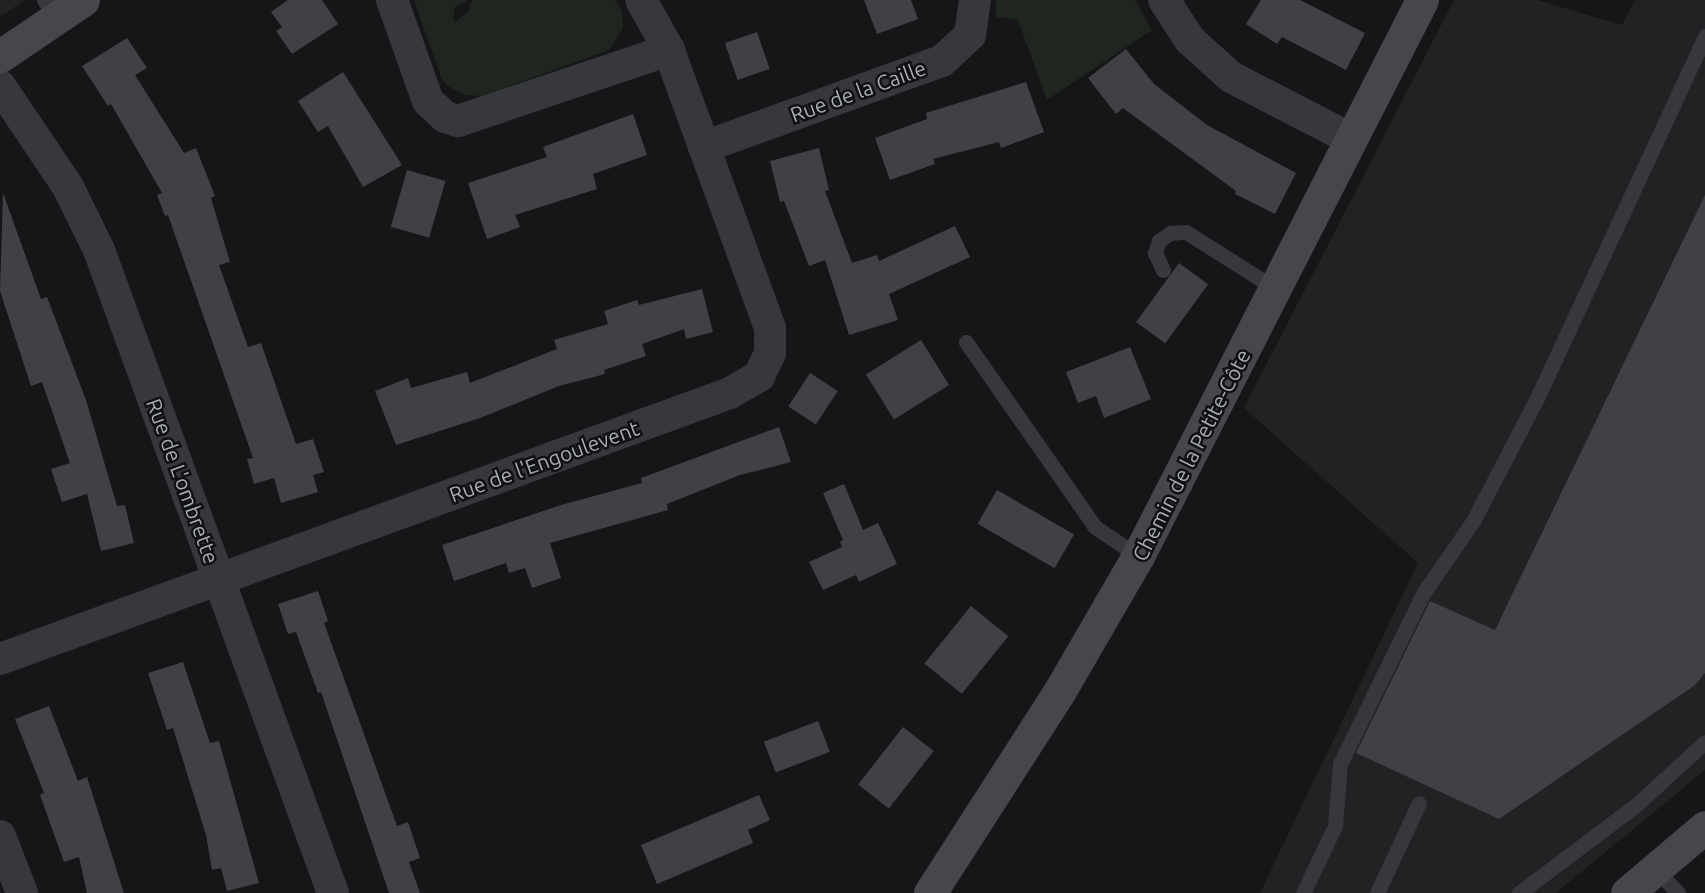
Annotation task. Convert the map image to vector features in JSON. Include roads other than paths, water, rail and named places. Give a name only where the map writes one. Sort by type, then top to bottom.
[{"type":"street","points":[[392,0],[428,101],[445,117],[458,121],[669,50]]},
{"type":"street","name":"Rue de l'Engoulevent","points":[[0,659],[751,383],[768,361],[770,328],[669,50],[641,0]]},
{"type":"street","name":"Rue de la Caille","points":[[704,147],[942,61],[970,35],[975,0]]},
{"type":"street","points":[[1164,0],[1190,40],[1231,77],[1352,139]]},
{"type":"street","name":"Chemin de la Petite-Côte","points":[[930,893],[1042,719],[1138,556],[1422,0]]},
{"type":"street","points":[[0,56],[62,6]]},
{"type":"street","name":"Rue de L'ombrette","points":[[0,86],[68,187],[99,250],[333,893]]},
{"type":"street","points":[[1627,893],[1667,881],[1705,827]]},
{"type":"street","points":[[0,836],[22,893]]},
{"type":"lane","points":[[1303,893],[1335,826],[1340,764],[1424,592],[1473,521],[1538,396],[1705,36]]},
{"type":"lane","points":[[1163,270],[1155,253],[1159,241],[1170,233],[1186,232],[1276,289]]},
{"type":"lane","points":[[966,342],[1090,520],[1105,536],[1138,556]]},
{"type":"lane","points":[[1520,893],[1636,806],[1705,742]]},
{"type":"lane","points":[[1377,893],[1419,803]]}]
